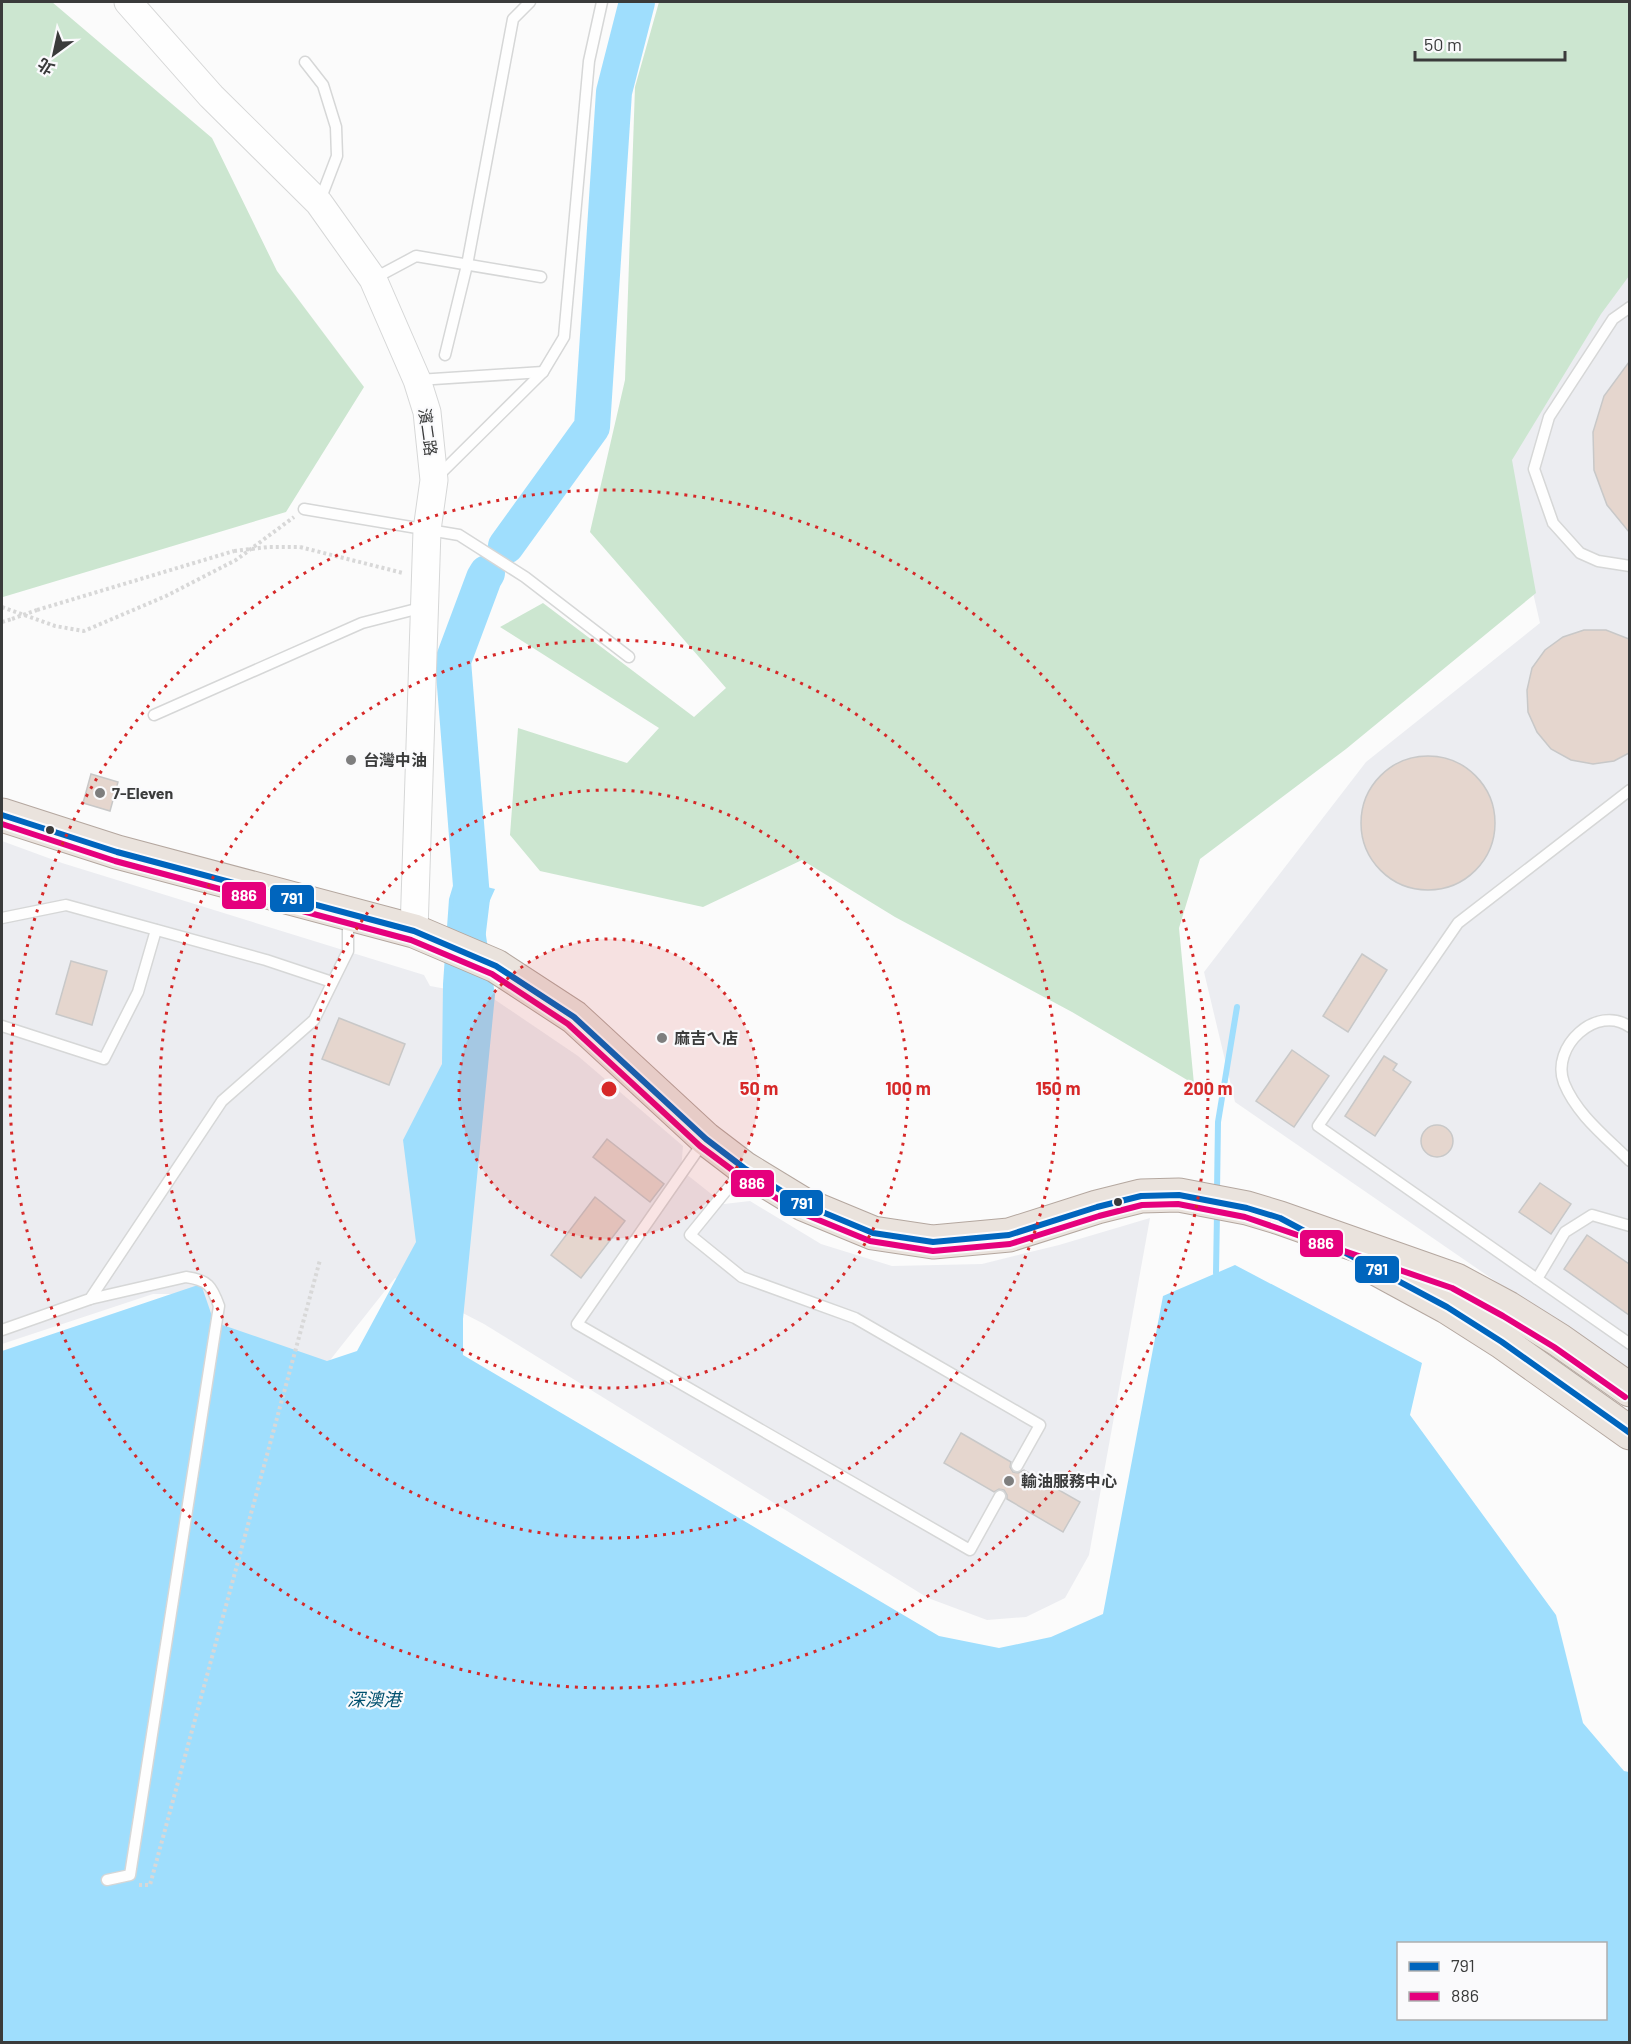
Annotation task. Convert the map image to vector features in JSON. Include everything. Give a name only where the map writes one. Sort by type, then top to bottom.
[{"type":"main road","points":[[2,815],[117,852],[348,912],[429,936],[496,966],[574,1017],[706,1139],[744,1168],[803,1204],[873,1233],[933,1242],[1009,1235],[1140,1196],[1179,1195],[1247,1208],[1456,1280],[1508,1308],[1559,1340],[1629,1390]]},
{"type":"main road","points":[[1280,1218],[1447,1307],[1502,1342],[1629,1432]]},
{"type":"street","name":"濱二路","points":[[128,2],[211,96],[319,203],[373,279],[417,380],[427,412],[434,480],[427,530],[424,607],[429,936]]},
{"type":"lane","points":[[446,355],[467,265],[513,19],[530,2]]},
{"type":"lane","points":[[434,480],[543,372],[564,337],[589,61],[602,2]]},
{"type":"lane","points":[[305,62],[323,85],[336,127],[337,156],[319,203]]},
{"type":"lane","points":[[373,279],[416,256],[541,277]]},
{"type":"lane","points":[[1629,307],[1613,319],[1550,417],[1534,469],[1553,523],[1580,552],[1598,561],[1629,567]]},
{"type":"lane","points":[[417,380],[543,372]]},
{"type":"lane","points":[[304,509],[459,535],[525,577],[628,657]]},
{"type":"lane","points":[[154,715],[362,623],[424,607]]},
{"type":"lane","points":[[1629,790],[1458,923],[1318,1126],[1629,1344]]},
{"type":"lane","points":[[2,918],[66,905],[266,960],[332,982]]},
{"type":"lane","points":[[90,1299],[222,1101],[314,1020],[348,951],[348,912]]},
{"type":"lane","points":[[2,1027],[104,1059],[138,992],[156,930]]},
{"type":"lane","points":[[1629,1027],[1625,1024],[1605,1021],[1587,1026],[1572,1038],[1562,1059],[1563,1081],[1576,1108],[1629,1161]]},
{"type":"lane","points":[[706,1139],[578,1324],[970,1550],[1000,1496]]},
{"type":"lane","points":[[744,1168],[690,1235],[742,1277],[855,1318],[1040,1425],[1017,1466]]},
{"type":"lane","points":[[1537,1280],[1565,1232],[1593,1215],[1629,1226]]},
{"type":"lane","points":[[2,1330],[90,1299],[186,1277],[201,1279],[214,1290],[219,1306],[130,1875],[107,1880]]},
{"type":"path","points":[[2,608],[54,626],[84,631],[166,596],[236,560],[304,509]]},
{"type":"path","points":[[2,622],[234,551],[268,547],[300,547],[404,573]]},
{"type":"path","points":[[137,1885],[150,1885],[320,1260]]},
{"type":"shaded area","points":[[1629,254],[1629,1373],[1235,1102],[1204,972],[1366,762],[1540,623],[1501,455]]},
{"type":"shaded area","points":[[2,841],[62,863],[424,975],[430,986],[491,997],[578,1056],[683,1146],[681,1170],[724,1204],[750,1201],[821,1244],[892,1266],[982,1264],[1059,1245],[1150,1218],[1089,1555],[1065,1598],[1026,1617],[987,1620],[928,1598],[484,1324],[395,1278],[327,1364],[212,1324],[204,1294],[153,1294],[2,1344]]},
{"type":"green space","points":[[2,2],[52,2],[212,138],[277,271],[364,387],[286,512],[3,597]]},
{"type":"green space","points":[[659,2],[1629,2],[1629,276],[1601,314],[1512,460],[1536,593],[1346,749],[1200,859],[1179,928],[1194,1084],[1072,1012],[895,917],[802,860],[703,907],[540,871],[510,835],[518,728],[627,763],[659,728],[500,627],[543,603],[694,717],[726,688],[590,532],[625,380],[635,87]]},
{"type":"water","name":"深澳港","points":[[455,879],[495,889],[483,916],[495,995],[463,1319],[463,1355],[939,1636],[999,1648],[1051,1637],[1103,1614],[1163,1296],[1235,1265],[1422,1363],[1410,1415],[1556,1615],[1583,1723],[1624,1771],[1629,1772],[1629,2042],[2,2042],[2,1351],[201,1284],[214,1322],[327,1361],[357,1351],[416,1242],[403,1140],[442,1064],[443,984],[449,899]]},
{"type":"building","points":[[1629,362],[1629,532],[1607,505],[1594,470],[1593,432],[1604,396]]},
{"type":"building","points":[[1584,630],[1606,630],[1629,639],[1629,753],[1614,761],[1593,764],[1571,760],[1551,749],[1537,732],[1528,712],[1527,690],[1532,668],[1545,650],[1563,637]]},
{"type":"building","points":[[1428,756],[1453,761],[1475,776],[1490,798],[1495,823],[1490,848],[1475,870],[1453,885],[1428,890],[1403,885],[1381,870],[1366,848],[1361,823],[1366,798],[1381,776],[1403,761]]},
{"type":"building","name":"7-Eleven","points":[[91,774],[118,782],[110,811],[83,803]]},
{"type":"building","points":[[1362,954],[1387,970],[1348,1032],[1323,1016]]},
{"type":"building","points":[[71,961],[107,971],[92,1025],[56,1014]]},
{"type":"building","points":[[339,1018],[405,1044],[389,1085],[322,1059]]},
{"type":"building","points":[[1292,1050],[1329,1076],[1294,1127],[1256,1101]]},
{"type":"building","points":[[1384,1056],[1397,1064],[1393,1070],[1411,1082],[1375,1136],[1345,1116]]},
{"type":"building","points":[[1437,1125],[1448,1130],[1453,1141],[1448,1152],[1437,1157],[1426,1152],[1421,1141],[1426,1130]]},
{"type":"building","points":[[607,1139],[664,1184],[650,1202],[593,1157]]},
{"type":"building","points":[[1540,1183],[1571,1204],[1551,1234],[1519,1212]]},
{"type":"building","points":[[595,1197],[625,1221],[581,1278],[551,1255]]},
{"type":"building","points":[[1587,1235],[1629,1264],[1629,1315],[1564,1269]]},
{"type":"building","name":"輸油服務中心","points":[[961,1433],[1011,1462],[1010,1467],[1013,1472],[1018,1473],[1024,1470],[1080,1502],[1063,1532],[1007,1499],[1004,1490],[999,1489],[994,1492],[944,1463]]},
{"type":"waterway","points":[[506,546],[592,427],[614,92],[637,2]]},
{"type":"waterway","points":[[468,931],[472,898],[453,661],[487,573]]},
{"type":"waterway","points":[[1217,1191],[1218,1122],[1237,1007]]},
{"type":"waterway","points":[[1216,1273],[1217,1213]]},
{"type":"transit line","name":"791","points":[[2,815],[117,852],[414,931],[496,966],[574,1017],[706,1139],[744,1168],[803,1204],[873,1233],[933,1242],[1009,1235],[1097,1207],[1141,1196],[1179,1195],[1247,1208],[1280,1218],[1447,1307],[1502,1342],[1630,1433]]},
{"type":"transit line","name":"886","points":[[2,824],[115,861],[411,940],[492,974],[568,1024],[700,1146],[739,1175],[799,1212],[870,1241],[933,1251],[1010,1244],[1142,1205],[1178,1204],[1245,1217],[1452,1288],[1554,1347],[1625,1397]]},
{"type":"place","name":"台灣中油","points":[[351,760]]},
{"type":"place","name":"7-Eleven","points":[[100,793]]},
{"type":"place","name":"麻吉ㄟ店","points":[[662,1038]]},
{"type":"place","name":"輸油服務中心","points":[[1009,1481]]}]
